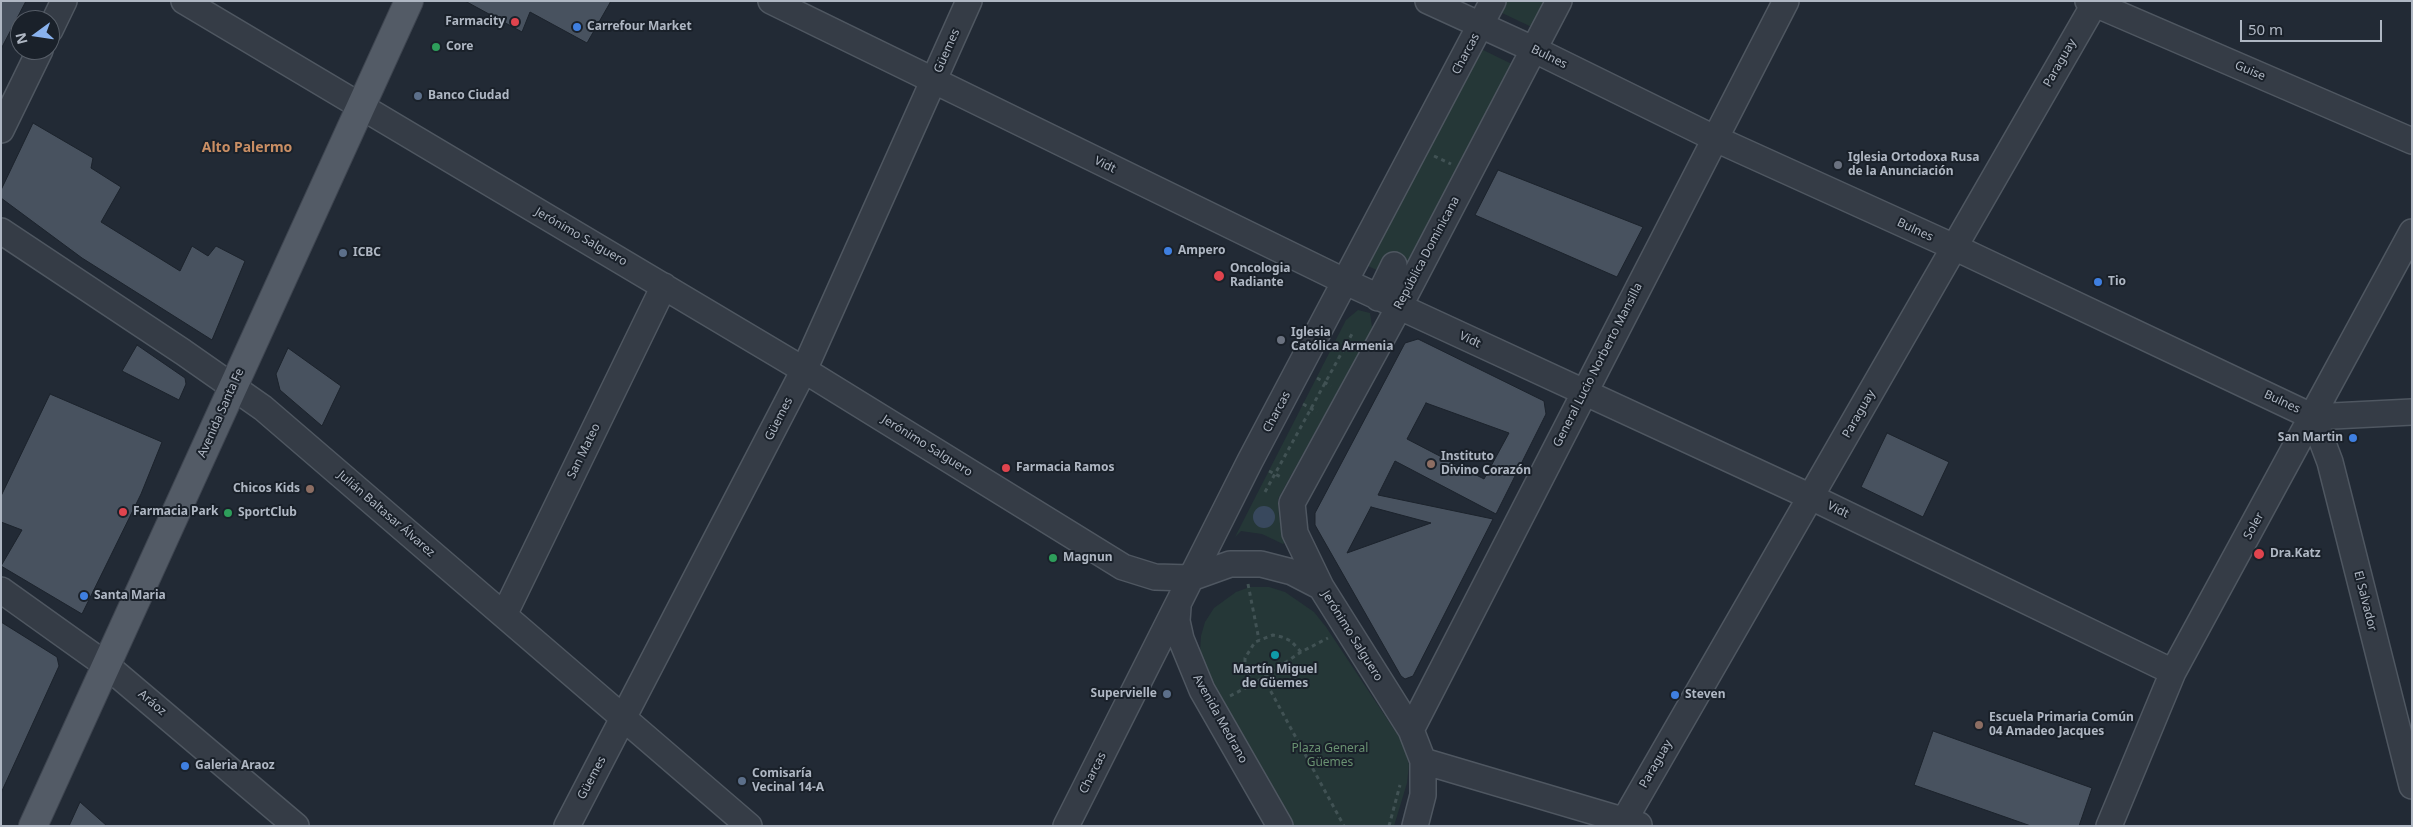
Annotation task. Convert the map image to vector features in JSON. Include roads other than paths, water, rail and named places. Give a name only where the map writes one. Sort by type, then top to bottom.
[{"type":"main road","name":"Avenida Santa Fe","points":[[33,826],[410,1]]},
{"type":"street","name":"Jerónimo Salguero","points":[[184,1],[804,370],[1123,567],[1155,577],[1192,578],[1214,568],[1244,563],[1292,572],[1321,587],[1411,730],[1424,761]]},
{"type":"street","name":"Vidt","points":[[770,1],[1389,303],[1811,498],[2173,672]]},
{"type":"street","name":"Güemes","points":[[567,826],[804,370],[969,1]]},
{"type":"street","name":"Bulnes","points":[[1428,1],[2313,417],[2412,412]]},
{"type":"street","name":"Charcas","points":[[1066,826],[1245,471],[1493,1]]},
{"type":"street","name":"República Dominicana","points":[[1321,587],[1295,534],[1296,494],[1350,396],[1389,303],[1470,173],[1535,50],[1558,1]]},
{"type":"street","name":"General Lucio Norberto Mansilla","points":[[1411,730],[1786,1]]},
{"type":"street","name":"Guise","points":[[2093,2],[2412,141]]},
{"type":"street","name":"Paraguay","points":[[1628,824],[2093,2]]},
{"type":"street","points":[[1,130],[35,60]]},
{"type":"street","name":"Julián Baltasar Álvarez","points":[[1,232],[263,408],[749,826]]},
{"type":"street","name":"Soler","points":[[2109,826],[2173,672],[2412,232]]},
{"type":"street","points":[[1389,303],[1394,266]]},
{"type":"street","name":"San Mateo","points":[[504,615],[664,286]]},
{"type":"street","name":"El Salvador","points":[[2313,417],[2330,462],[2412,786]]},
{"type":"street","name":"Aráoz","points":[[1,590],[106,665],[296,826]]},
{"type":"street","name":"Avenida Medrano","points":[[1178,606],[1177,622],[1181,639],[1202,690],[1280,826]]},
{"type":"street","points":[[1415,826],[1423,795],[1424,761],[1628,824]]},
{"type":"water","points":[[1260,506],[1268,506],[1275,513],[1275,521],[1268,528],[1260,528],[1253,521],[1253,513]]},
{"type":"place","name":"Farmacity","points":[[515,22]]},
{"type":"place","name":"Carrefour Market","points":[[577,27]]},
{"type":"place","name":"Core","points":[[436,47]]},
{"type":"place","name":"Banco Ciudad","points":[[418,96]]},
{"type":"place","name":"Iglesia Ortodoxa Rusa de la Anunciación","points":[[1838,165]]},
{"type":"place","name":"Ampero","points":[[1168,251]]},
{"type":"place","name":"ICBC","points":[[343,253]]},
{"type":"place","name":"Oncologia Radiante","points":[[1219,276]]},
{"type":"place","name":"Tio","points":[[2098,282]]},
{"type":"place","name":"Iglesia Católica Armenia","points":[[1281,340]]},
{"type":"place","name":"San Martin","points":[[2353,438]]},
{"type":"place","name":"Instituto Divino Corazón","points":[[1431,464]]},
{"type":"place","name":"Farmacia Ramos","points":[[1006,468]]},
{"type":"place","name":"Chicos Kids","points":[[310,489]]},
{"type":"place","name":"Farmacia Park","points":[[123,512]]},
{"type":"place","name":"SportClub","points":[[228,513]]},
{"type":"place","name":"Dra.Katz","points":[[2259,554]]},
{"type":"place","name":"Magnun","points":[[1053,558]]},
{"type":"place","name":"Santa Maria","points":[[84,596]]},
{"type":"place","name":"Martín Miguel de Güemes","points":[[1275,655]]},
{"type":"place","name":"Supervielle","points":[[1167,694]]},
{"type":"place","name":"Steven","points":[[1675,695]]},
{"type":"place","name":"Escuela Primaria Común 04 Amadeo Jacques","points":[[1979,725]]},
{"type":"place","name":"Galeria Araoz","points":[[185,766]]},
{"type":"place","name":"Comisaría Vecinal 14-A","points":[[742,781]]},
{"type":"district","name":"Alto Palermo","points":[[247,148]]},
{"type":"park label","name":"Plaza General Güemes","points":[[1330,756]]}]
